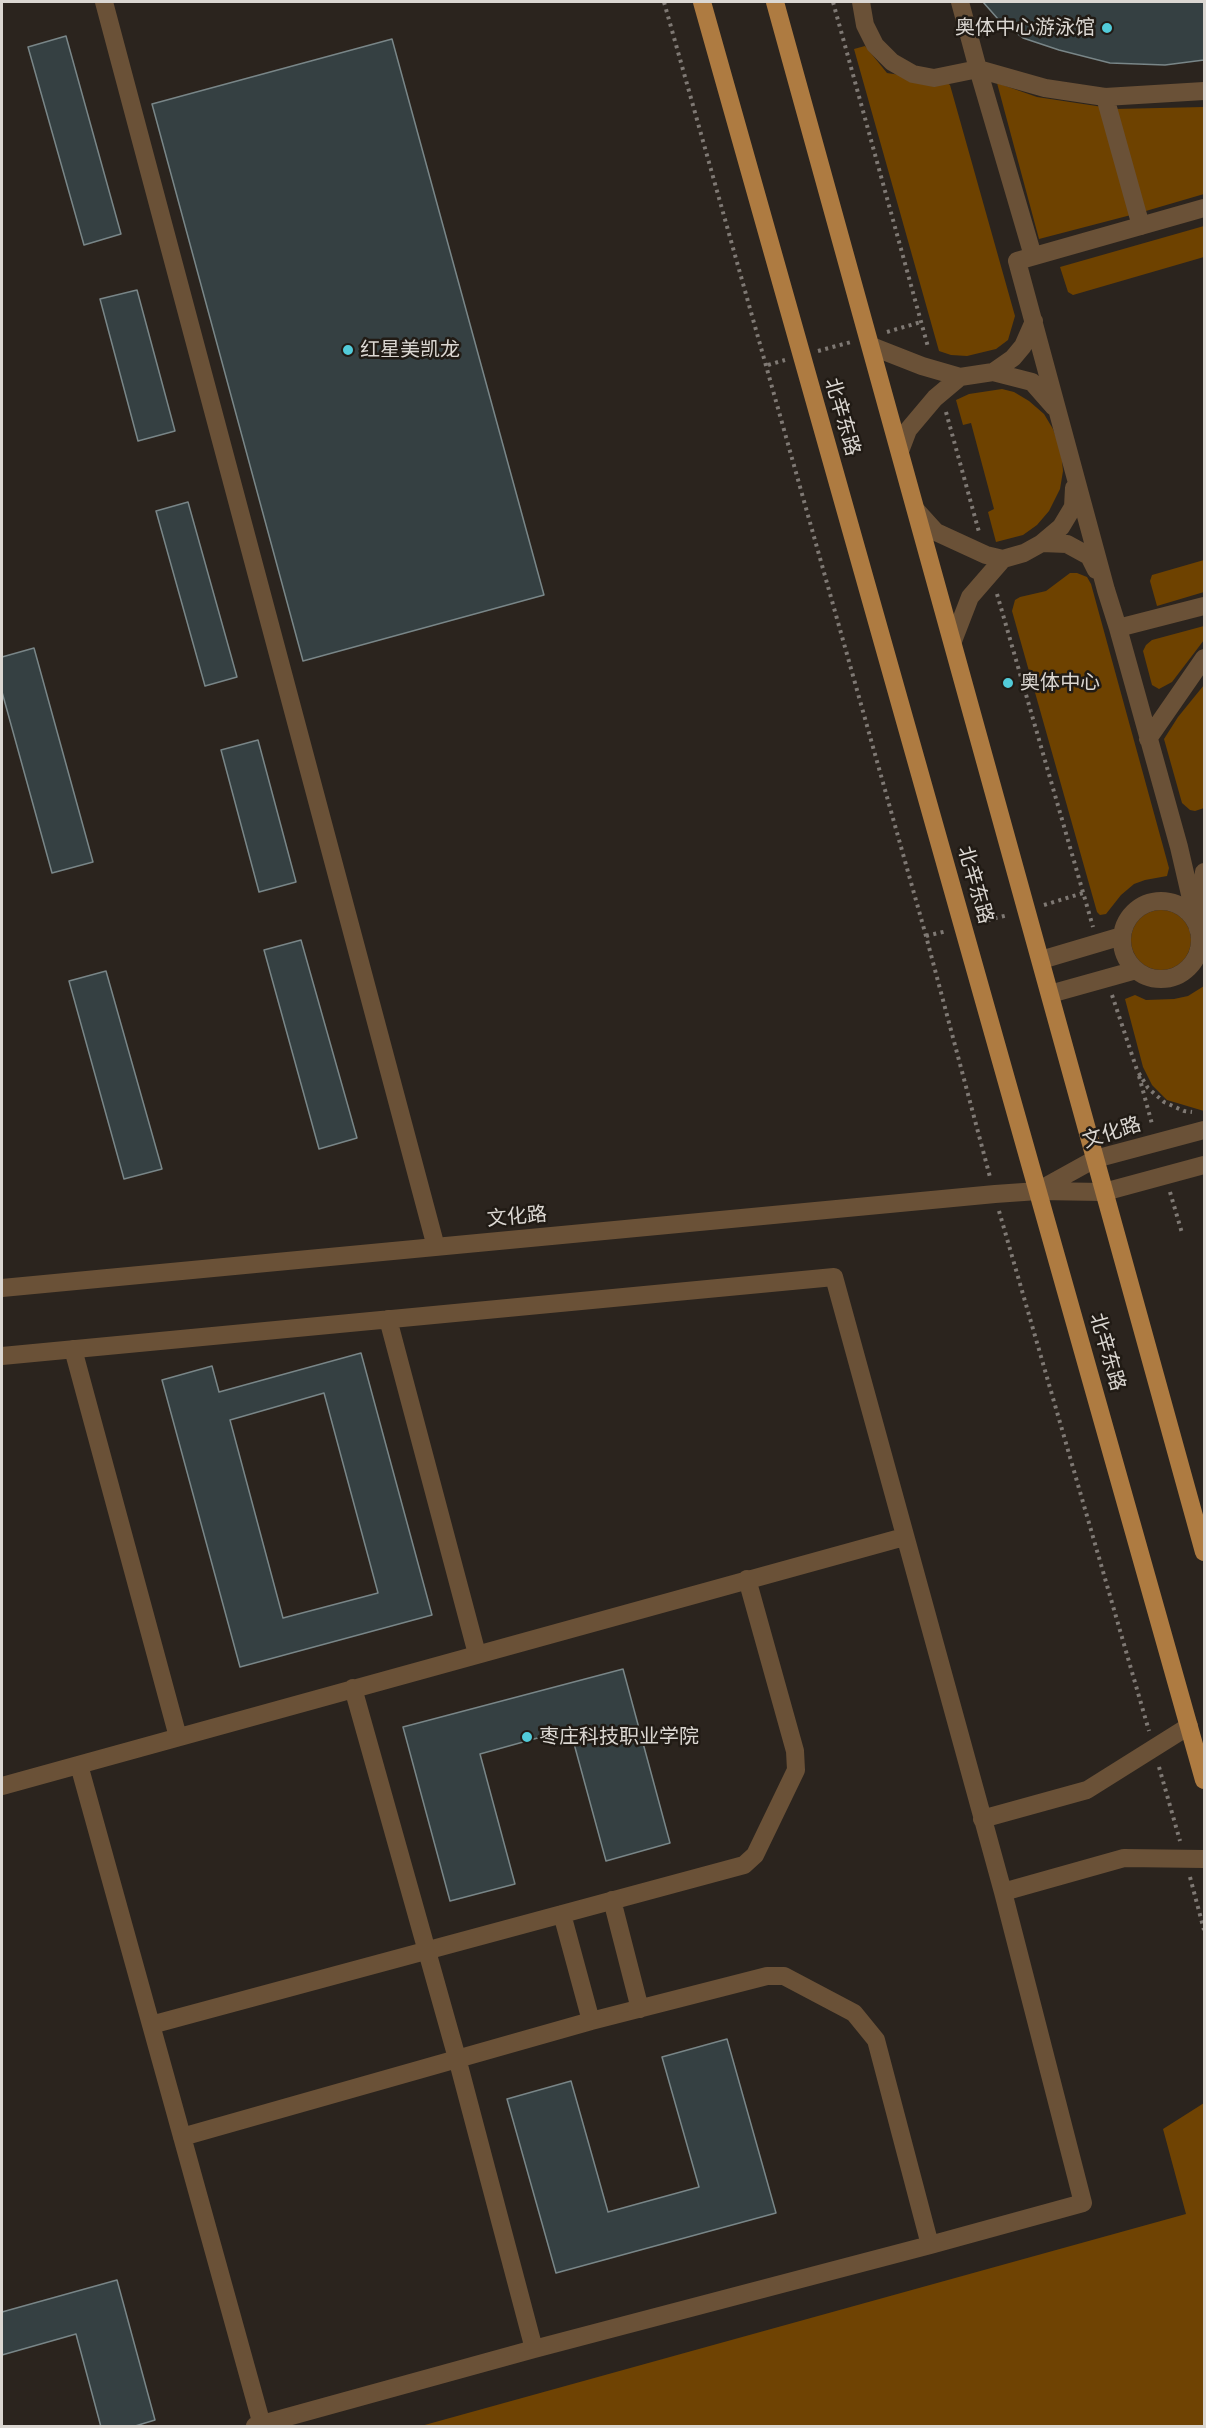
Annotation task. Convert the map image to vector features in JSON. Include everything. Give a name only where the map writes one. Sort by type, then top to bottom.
[{"type":"main road","name":"北辛东路","points":[[702,2],[1204,1780]]},
{"type":"main road","name":"北辛东路","points":[[775,2],[1204,1552]]},
{"type":"street","points":[[104,2],[436,1247]]},
{"type":"street","points":[[861,2],[865,25],[875,45],[892,63],[913,74],[934,78],[978,69],[1045,88],[1105,97],[1204,91]]},
{"type":"street","points":[[960,2],[1033,256]]},
{"type":"street","points":[[1105,97],[1141,226]]},
{"type":"street","points":[[1201,934],[1017,261],[1204,208]]},
{"type":"street","points":[[993,372],[1013,358],[1023,346],[1034,321]]},
{"type":"street","points":[[870,341],[922,366],[960,377],[993,372],[1032,382],[1058,410]]},
{"type":"street","points":[[900,451],[908,430],[935,398],[960,377]]},
{"type":"street","points":[[917,511],[936,532],[986,555],[1003,559],[1024,553],[1042,543],[1061,527],[1073,507],[1071,464]]},
{"type":"street","points":[[1042,543],[1067,544],[1084,552],[1089,556],[1106,590]]},
{"type":"street","points":[[953,641],[970,597],[1003,559]]},
{"type":"street","points":[[1118,628],[1204,606]]},
{"type":"street","points":[[1148,739],[1204,658]]},
{"type":"street","points":[[1153,902],[1175,886],[1179,847]]},
{"type":"street","points":[[1185,970],[1194,960],[1201,934],[1204,872]]},
{"type":"street","points":[[1201,934],[1188,912],[1166,901],[1142,906],[1125,924],[1122,936],[1125,954],[1136,970],[1147,977],[1160,979],[1204,966]]},
{"type":"street","points":[[1041,960],[1122,936]]},
{"type":"street","points":[[1050,994],[1136,970]]},
{"type":"street","name":"文化路","points":[[1038,1191],[1095,1159],[1204,1130]]},
{"type":"street","name":"文化路","points":[[2,1288],[995,1194],[1038,1191],[1104,1192],[1204,1165]]},
{"type":"street","points":[[2,1356],[834,1277],[1003,1892],[1083,2203],[930,2246],[534,2349],[259,2426],[79,1765]]},
{"type":"street","points":[[388,1319],[477,1654]]},
{"type":"street","points":[[73,1349],[178,1737]]},
{"type":"street","points":[[2,1786],[904,1537]]},
{"type":"street","points":[[151,2025],[744,1865],[755,1854],[796,1770],[795,1751],[747,1579]]},
{"type":"street","points":[[353,1688],[534,2349]]},
{"type":"street","points":[[982,1819],[1087,1790],[1189,1726]]},
{"type":"street","points":[[1003,1892],[1124,1858],[1204,1859]]},
{"type":"street","points":[[612,1900],[640,2009]]},
{"type":"street","points":[[562,1914],[591,2021]]},
{"type":"street","points":[[182,2137],[591,2021],[767,1976],[784,1976],[854,2013],[876,2040],[930,2246]]},
{"type":"path","points":[[664,2],[768,365],[995,1194],[1204,1930]]},
{"type":"path","points":[[768,365],[870,341],[921,322]]},
{"type":"path","points":[[926,936],[1083,893]]},
{"type":"shaded area","points":[[865,46],[887,73],[946,82],[950,85],[1015,316],[1008,340],[996,349],[967,356],[951,355],[939,351],[854,49]]},
{"type":"shaded area","points":[[997,83],[1037,97],[1103,107],[1131,215],[1039,239]]},
{"type":"shaded area","points":[[1204,107],[1204,194],[1139,213],[1114,109]]},
{"type":"shaded area","points":[[1204,226],[1204,257],[1073,295],[1068,292],[1060,267]]},
{"type":"shaded area","points":[[1002,389],[1014,392],[1044,414],[1061,450],[1063,471],[1060,489],[1049,511],[1037,525],[1023,535],[996,542],[988,512],[994,509],[971,423],[963,425],[956,400],[969,394]]},
{"type":"shaded area","points":[[1204,560],[1204,592],[1157,606],[1150,581],[1152,575]]},
{"type":"shaded area","points":[[1070,573],[1087,577],[1091,584],[1169,868],[1167,876],[1134,884],[1121,895],[1106,914],[1100,915],[1097,912],[1012,611],[1015,600],[1046,591]]},
{"type":"shaded area","points":[[1204,626],[1204,640],[1172,682],[1159,689],[1152,685],[1143,651],[1146,645],[1152,640]]},
{"type":"shaded area","points":[[1204,685],[1204,808],[1195,811],[1182,803],[1164,739],[1178,717]]},
{"type":"shaded area","points":[[1161,910],[1182,919],[1191,940],[1182,961],[1161,970],[1140,961],[1131,940],[1140,919]]},
{"type":"shaded area","points":[[1204,986],[1204,1111],[1167,1100],[1152,1085],[1143,1067],[1125,999],[1135,995],[1146,1000],[1174,999],[1188,996]]},
{"type":"shaded area","points":[[1204,2103],[1204,2426],[421,2426],[1186,2214],[1163,2129]]},
{"type":"building","name":"奥体中心游泳馆","points":[[983,2],[1204,2],[1204,60],[1165,65],[1110,63],[1059,50],[1023,38],[998,19]]},
{"type":"building","points":[[66,36],[121,234],[84,245],[28,47]]},
{"type":"building","name":"红星美凯龙","points":[[392,39],[544,595],[303,661],[152,104]]},
{"type":"building","points":[[137,290],[175,431],[138,441],[100,299]]},
{"type":"building","points":[[188,502],[237,677],[205,686],[156,511]]},
{"type":"building","points":[[34,648],[93,862],[52,873],[2,692],[2,657]]},
{"type":"building","points":[[258,740],[296,882],[259,892],[221,750]]},
{"type":"building","points":[[301,940],[357,1138],[319,1149],[264,950]]},
{"type":"building","points":[[106,971],[162,1169],[124,1179],[69,981]]},
{"type":"building","points":[[361,1353],[432,1615],[240,1667],[162,1380],[212,1366],[219,1392]],"holes":[[[324,1393],[378,1593],[283,1618],[230,1420]]]},
{"type":"building","points":[[623,1669],[670,1843],[606,1861],[570,1729],[480,1754],[515,1884],[450,1901],[403,1727]]},
{"type":"building","points":[[727,2039],[776,2213],[556,2273],[507,2099],[571,2081],[608,2212],[699,2187],[662,2057]]},
{"type":"building","points":[[117,2280],[155,2420],[132,2427],[101,2427],[76,2334],[2,2355],[2,2312]]},
{"type":"place","name":"奥体中心游泳馆","points":[[1107,28]]},
{"type":"place","name":"红星美凯龙","points":[[348,350]]},
{"type":"place","name":"奥体中心","points":[[1008,683]]},
{"type":"place","name":"枣庄科技职业学院","points":[[527,1737]]}]
